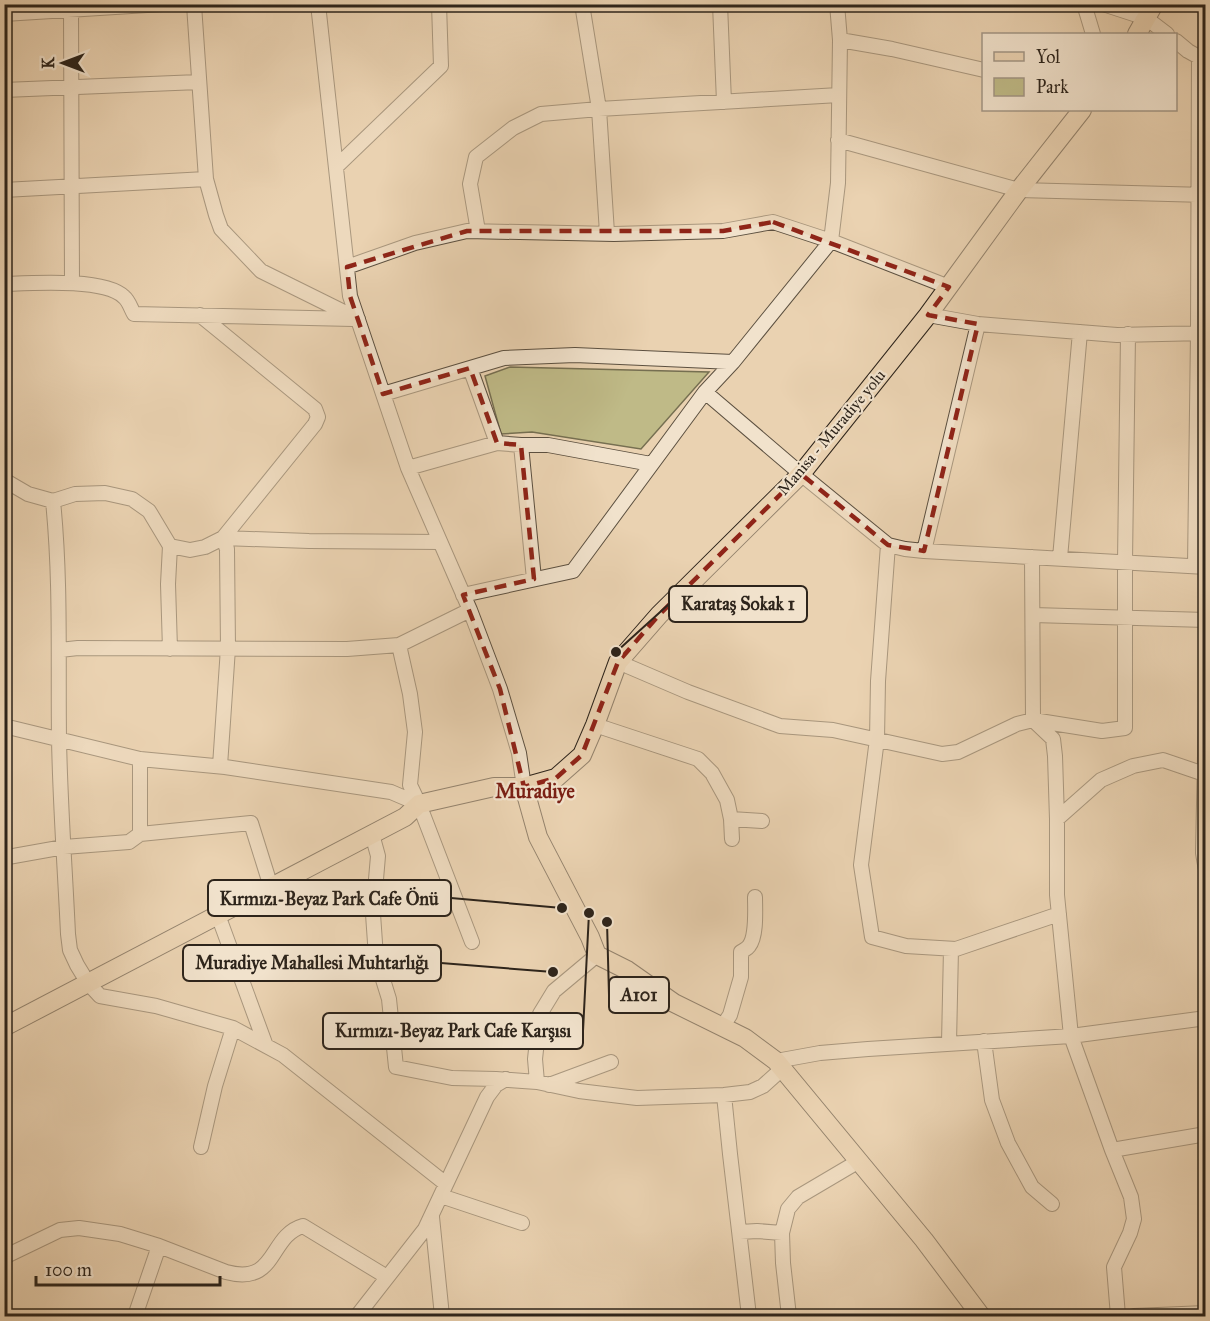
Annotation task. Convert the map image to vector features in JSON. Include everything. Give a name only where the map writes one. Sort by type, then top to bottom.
[{"type":"main road","points":[[1138,33],[1150,11]]},
{"type":"main road","name":"Manisa - Muradiye yolu","points":[[419,804],[494,787],[524,787],[556,778],[582,755],[596,725],[618,662],[659,615],[801,474],[928,315],[1019,190],[1081,111]]},
{"type":"main road","points":[[524,787],[538,837],[597,955],[627,970],[674,1003],[745,1038],[779,1064],[924,1240],[981,1317]]},
{"type":"main road","points":[[4,1027],[405,817],[419,804]]},
{"type":"street","points":[[4,14],[163,4]]},
{"type":"street","points":[[194,4],[206,179],[221,229],[261,271],[358,319]]},
{"type":"street","points":[[318,4],[350,296],[408,468],[470,610],[500,689],[519,753],[524,787]]},
{"type":"street","points":[[337,166],[441,66],[439,4]]},
{"type":"street","points":[[582,4],[599,109],[607,233]]},
{"type":"street","points":[[720,4],[724,102]]},
{"type":"street","points":[[463,595],[573,571],[705,392],[733,362],[831,241],[838,183],[840,40],[837,4]]},
{"type":"street","points":[[1084,4],[1093,33]]},
{"type":"street","points":[[1103,4],[1150,11],[1166,33]]},
{"type":"street","points":[[71,10],[72,283]]},
{"type":"street","points":[[840,40],[982,70]]},
{"type":"street","points":[[705,392],[888,545],[924,551],[1200,567],[1202,59],[1177,42]]},
{"type":"street","points":[[4,90],[199,81]]},
{"type":"street","points":[[478,231],[470,184],[476,157],[513,128],[541,114],[839,95]]},
{"type":"street","points":[[838,140],[1019,190],[1202,195]]},
{"type":"street","points":[[4,190],[206,179]]},
{"type":"street","points":[[347,267],[415,243],[467,231],[607,233],[723,231],[772,222],[831,241],[949,287]]},
{"type":"street","points":[[4,284],[72,283],[115,290],[126,298],[134,314],[358,319]]},
{"type":"street","points":[[170,546],[190,550],[205,547],[223,538],[315,424],[318,417],[315,409],[200,315]]},
{"type":"street","points":[[928,315],[978,324],[1080,332],[1202,333]]},
{"type":"street","points":[[924,551],[978,324]]},
{"type":"street","points":[[1060,558],[1080,332]]},
{"type":"street","points":[[618,662],[688,692],[780,726],[833,730],[942,754],[958,752],[1017,724],[1034,720],[1102,731],[1125,728],[1128,334]]},
{"type":"street","points":[[383,394],[504,358],[575,355],[733,362]]},
{"type":"street","points":[[470,368],[497,443]]},
{"type":"street","points":[[408,468],[497,443],[548,445],[651,464]]},
{"type":"street","points":[[521,445],[534,579]]},
{"type":"street","points":[[4,480],[28,494],[53,501],[75,494],[105,493],[132,499],[149,512],[170,546],[168,584],[170,649]]},
{"type":"street","points":[[53,501],[57,534],[60,650],[59,739],[68,934],[70,950],[88,983],[100,996],[156,1006],[233,1028],[283,1055],[444,1190],[522,1223]]},
{"type":"street","points":[[223,538],[309,542],[440,542]]},
{"type":"street","points":[[220,766],[228,648],[227,549],[223,538]]},
{"type":"street","points":[[888,545],[878,681],[877,739],[861,865],[872,937],[906,946],[956,949],[1059,914]]},
{"type":"street","points":[[1032,556],[1034,720],[1053,739],[1055,756],[1057,895],[1071,1036],[1131,1197],[1134,1219],[1114,1268],[1118,1317]]},
{"type":"street","points":[[60,650],[78,648],[347,649],[399,645],[470,610]]},
{"type":"street","points":[[1033,615],[1206,620]]},
{"type":"street","points":[[399,645],[410,694],[415,732],[410,784],[472,942]]},
{"type":"street","points":[[1206,708],[1203,853],[1206,870]]},
{"type":"street","points":[[596,725],[698,759],[712,773],[727,800],[732,839]]},
{"type":"street","points":[[4,726],[140,759],[220,766],[391,792],[419,804]]},
{"type":"street","points":[[140,759],[140,834]]},
{"type":"street","points":[[1057,819],[1101,780],[1133,766],[1163,760],[1204,774]]},
{"type":"street","points":[[731,819],[762,821]]},
{"type":"street","points":[[8,857],[64,847],[129,842],[140,834],[251,823],[271,887]]},
{"type":"street","points":[[372,834],[378,856],[373,914],[376,957],[389,999],[396,1067],[452,1078],[543,1083],[579,1091],[637,1098],[724,1095],[750,1092],[763,1086],[779,1064],[820,1053],[1071,1036],[1206,1018]]},
{"type":"street","points":[[722,1027],[730,1015],[741,977],[741,952],[752,942],[755,897]]},
{"type":"street","points":[[218,915],[266,1046]]},
{"type":"street","points":[[949,1043],[951,949]]},
{"type":"street","points":[[543,1083],[535,1059],[540,1014],[554,991],[597,955]]},
{"type":"street","points":[[201,1147],[215,1086],[233,1028]]},
{"type":"street","points":[[984,1041],[992,1100],[1008,1143],[1032,1187],[1052,1204]]},
{"type":"street","points":[[543,1083],[611,1062]]},
{"type":"street","points":[[357,1317],[425,1229],[487,1097],[496,1085],[506,1080]]},
{"type":"street","points":[[724,1095],[749,1317]]},
{"type":"street","points":[[1112,1150],[1206,1134]]},
{"type":"street","points":[[789,1317],[782,1233],[788,1209],[798,1197],[859,1161]]},
{"type":"street","points":[[432,1215],[442,1317]]},
{"type":"street","points":[[4,1257],[60,1230],[78,1227],[120,1234],[159,1246],[226,1272],[236,1275],[246,1274],[267,1265],[287,1234],[303,1226],[387,1277]]},
{"type":"street","points":[[740,1232],[782,1233]]},
{"type":"street","points":[[135,1317],[159,1246]]},
{"type":"street","points":[[1134,1317],[1206,1313]]},
{"type":"highlighted area","points":[[773,222],[949,287],[928,315],[978,324],[924,551],[888,545],[801,474],[659,615],[618,662],[582,755],[556,778],[524,787],[500,689],[463,595],[534,579],[521,445],[497,443],[470,368],[383,394],[350,296],[347,267],[467,231],[723,231]]},
{"type":"green space","points":[[510,367],[709,372],[641,449],[532,432],[501,434],[485,376]]},
{"type":"place","name":"Karataş Sokak 1","points":[[616,652]]},
{"type":"place","name":"Kırmızı-Beyaz Park Cafe Önü","points":[[562,908]]},
{"type":"place","name":"Kırmızı-Beyaz Park Cafe Karşısı","points":[[589,913]]},
{"type":"place","name":"A101","points":[[607,922]]},
{"type":"place","name":"Muradiye Mahallesi Muhtarlığı","points":[[553,972]]},
{"type":"district","name":"Muradiye","points":[[535,791]]}]
